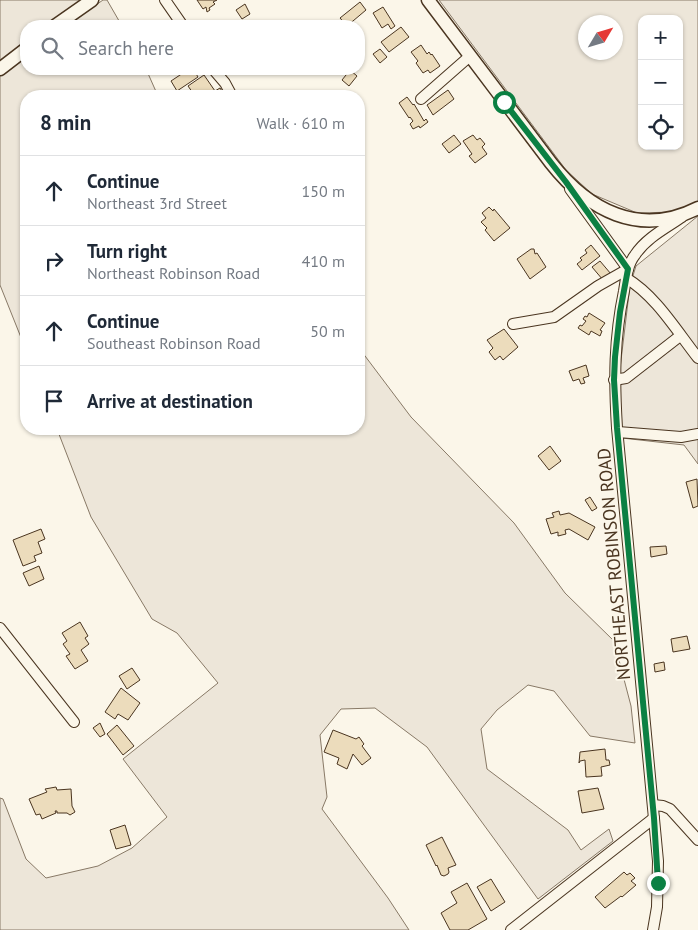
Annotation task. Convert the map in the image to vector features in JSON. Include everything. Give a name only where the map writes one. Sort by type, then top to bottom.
[{"type":"main road","points":[[63,20],[92,0]]},
{"type":"main road","points":[[428,0],[566,182],[589,207],[634,219],[656,220],[692,211]]},
{"type":"main road","points":[[0,69],[20,53]]},
{"type":"street","points":[[166,0],[178,20]]},
{"type":"street","points":[[421,99],[470,56]]},
{"type":"street","points":[[218,75],[229,90]]},
{"type":"street","points":[[589,207],[627,273],[641,287],[698,358]]},
{"type":"street","name":"NORTHEAST ROBINSON ROAD","points":[[653,930],[657,907],[658,883],[654,818],[614,380],[620,312],[627,273],[633,256],[641,247],[692,211]]},
{"type":"street","points":[[513,324],[554,317],[598,286],[627,273]]},
{"type":"street","points":[[614,380],[626,378],[680,336]]},
{"type":"street","points":[[618,432],[681,437],[698,434]]},
{"type":"street","points":[[0,628],[74,722]]},
{"type":"street","points":[[653,805],[670,809],[698,840]]},
{"type":"street","points":[[511,930],[654,818]]},
{"type":"shaded area","points":[[0,0],[86,0],[56,20],[20,20],[20,46],[0,62]]},
{"type":"shaded area","points":[[103,0],[107,0],[119,20],[75,20]]},
{"type":"shaded area","points":[[439,0],[698,0],[698,203],[674,212],[637,213],[592,194],[566,170]]},
{"type":"shaded area","points":[[20,59],[20,75],[149,75],[155,90],[20,90],[20,335],[0,285],[0,74]]},
{"type":"shaded area","points":[[698,216],[698,464],[684,445],[622,438],[619,377],[630,285],[636,266]]},
{"type":"shaded area","points":[[365,356],[411,417],[514,523],[565,593],[614,641],[631,706],[635,743],[590,736],[554,691],[528,685],[497,710],[481,729],[487,769],[568,830],[581,850],[609,829],[613,841],[538,899],[427,747],[375,708],[341,709],[320,735],[327,797],[322,809],[388,898],[409,930],[0,930],[0,798],[3,799],[26,859],[46,878],[98,866],[132,848],[167,817],[123,759],[218,683],[177,633],[152,619],[91,517],[59,435],[365,435]]},
{"type":"building","points":[[197,0],[217,0],[213,2],[215,4],[207,12],[206,7],[203,9]]},
{"type":"building","points":[[360,2],[366,10],[354,20],[342,20],[340,18]]},
{"type":"building","points":[[245,4],[250,14],[242,19],[236,10]]},
{"type":"building","points":[[383,7],[395,26],[391,29],[388,24],[382,28],[373,13]]},
{"type":"building","points":[[401,27],[409,37],[389,52],[381,42]]},
{"type":"building","points":[[421,45],[427,54],[429,52],[432,54],[440,66],[430,73],[428,70],[423,73],[416,63],[418,61],[411,52]]},
{"type":"building","points":[[380,49],[387,57],[380,63],[373,54]]},
{"type":"building","points":[[180,75],[197,75],[198,77],[178,90],[176,90],[171,81]]},
{"type":"building","points":[[204,75],[214,90],[191,90],[188,86]]},
{"type":"building","points":[[346,75],[357,76],[349,86],[342,80]]},
{"type":"building","points":[[448,90],[454,99],[433,115],[427,105]]},
{"type":"building","points":[[407,97],[414,104],[424,121],[426,119],[428,122],[420,128],[419,126],[413,129],[410,124],[413,121],[399,103]]},
{"type":"building","points":[[454,135],[461,144],[449,153],[442,144]]},
{"type":"building","points":[[473,135],[477,140],[480,138],[485,144],[482,147],[487,154],[475,163],[469,156],[472,154],[463,141]]},
{"type":"building","points":[[489,207],[493,211],[494,209],[510,228],[494,241],[485,230],[487,228],[481,222],[486,218],[482,213]]},
{"type":"building","points":[[591,245],[600,256],[582,270],[577,264],[582,260],[580,258],[587,253],[585,250]]},
{"type":"building","points":[[531,249],[534,249],[535,254],[537,253],[546,267],[530,279],[517,259]]},
{"type":"building","points":[[600,261],[611,274],[603,280],[592,267]]},
{"type":"building","points":[[589,313],[605,323],[600,330],[602,331],[600,336],[591,331],[589,335],[578,328],[586,321],[583,319]]},
{"type":"building","points":[[504,329],[518,347],[503,360],[500,356],[495,360],[489,352],[493,348],[487,340]]},
{"type":"building","points":[[586,365],[589,376],[583,378],[585,383],[581,384],[579,379],[573,381],[569,371]]},
{"type":"building","points":[[550,446],[561,461],[549,470],[538,456]]},
{"type":"building","points":[[697,479],[698,506],[693,508],[686,482]]},
{"type":"building","points":[[590,497],[597,508],[592,511],[585,500]]},
{"type":"building","points":[[559,511],[560,515],[569,513],[595,527],[588,540],[569,529],[565,530],[566,534],[558,536],[558,532],[551,534],[546,519],[554,517],[552,513]]},
{"type":"building","points":[[41,529],[45,539],[38,542],[42,553],[34,556],[36,561],[23,566],[13,540]]},
{"type":"building","points":[[666,546],[667,554],[651,557],[650,547]]},
{"type":"building","points":[[39,566],[44,579],[29,586],[23,573]]},
{"type":"building","points":[[80,622],[88,636],[85,638],[89,644],[81,650],[88,661],[75,669],[66,656],[70,654],[63,644],[67,641],[62,633]]},
{"type":"building","points":[[687,636],[690,649],[673,652],[671,639]]},
{"type":"building","points":[[664,662],[665,670],[655,672],[654,664]]},
{"type":"building","points":[[132,668],[140,680],[127,689],[119,676]]},
{"type":"building","points":[[121,688],[140,703],[128,720],[118,714],[115,719],[105,712]]},
{"type":"building","points":[[100,723],[105,734],[100,737],[93,728]]},
{"type":"building","points":[[117,725],[134,746],[123,755],[107,734]]},
{"type":"building","points":[[333,730],[356,739],[359,737],[364,744],[362,746],[371,758],[362,765],[353,754],[347,769],[337,764],[339,758],[324,752]]},
{"type":"building","points":[[605,749],[606,760],[609,760],[610,765],[601,767],[602,776],[586,777],[585,760],[579,763],[580,752]]},
{"type":"building","points":[[56,787],[57,790],[71,789],[72,806],[75,812],[70,815],[55,811],[56,813],[42,819],[40,814],[36,815],[29,799],[47,792],[45,789]]},
{"type":"building","points":[[598,788],[604,809],[582,813],[578,791]]},
{"type":"building","points":[[125,825],[131,845],[116,849],[110,830]]},
{"type":"building","points":[[442,837],[456,865],[448,868],[448,874],[444,876],[441,875],[426,845]]},
{"type":"building","points":[[624,872],[627,875],[630,873],[635,878],[631,881],[636,885],[605,908],[595,897]]},
{"type":"building","points":[[491,879],[505,902],[491,911],[477,887]]},
{"type":"building","points":[[467,883],[487,919],[468,930],[450,930],[441,913],[457,903],[451,892]]},
{"type":"route","points":[[504,102],[566,182],[628,269],[620,312],[614,380],[658,861],[658,883]]}]
